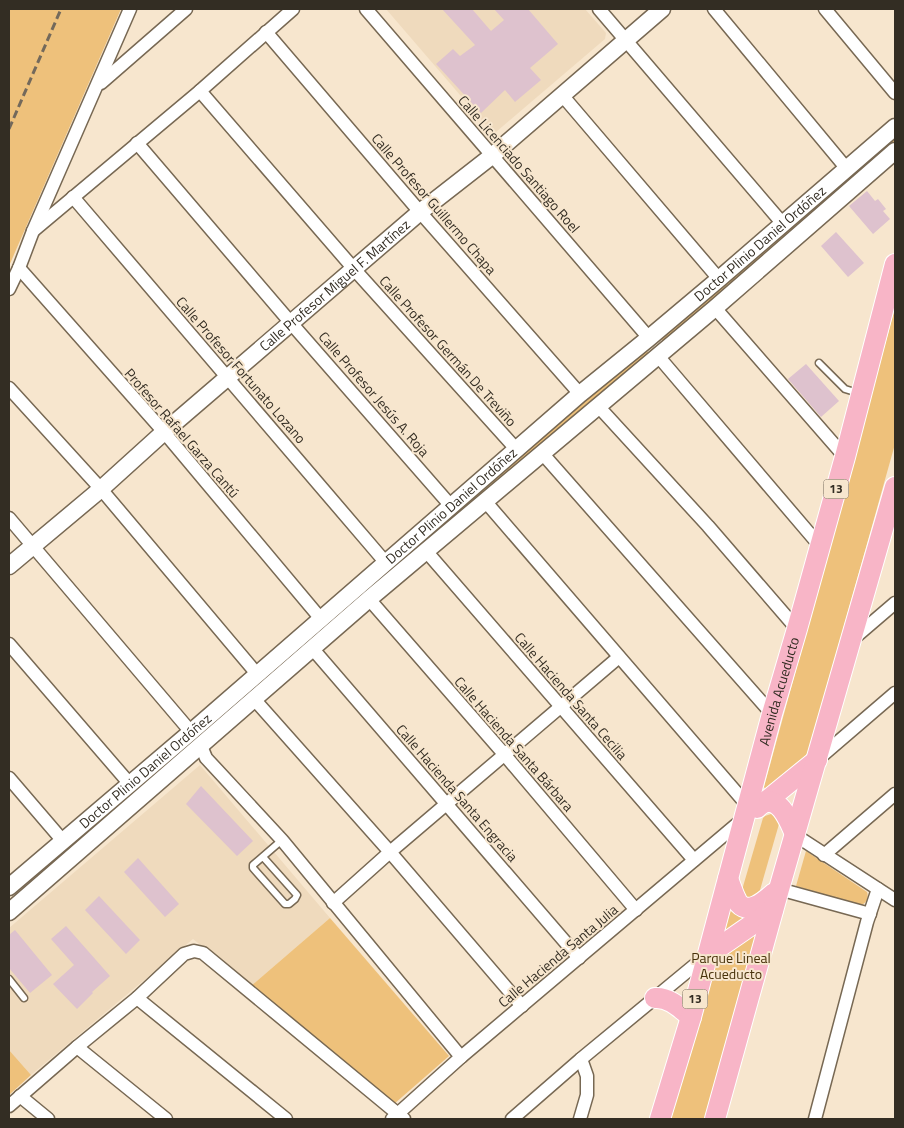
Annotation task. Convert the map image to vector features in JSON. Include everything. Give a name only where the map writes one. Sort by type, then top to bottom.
[{"type":"main road","name":"Avenida Acueducto","points":[[660,1119],[728,879],[752,809],[772,714],[845,457],[895,264]]},
{"type":"main road","points":[[715,1119],[895,486]]},
{"type":"main road","points":[[752,809],[817,760]]},
{"type":"main road","points":[[752,809],[771,802],[778,805],[784,812],[795,835]]},
{"type":"main road","points":[[728,879],[737,901],[741,906],[745,907],[756,907],[779,889]]},
{"type":"main road","points":[[708,955],[773,910]]},
{"type":"main road","points":[[655,998],[662,998],[672,1002],[690,1017]]},
{"type":"street","points":[[9,289],[130,9]]},
{"type":"street","points":[[97,86],[186,9]]},
{"type":"street","points":[[33,230],[200,91],[293,9]]},
{"type":"street","name":"Calle Licenciado Santiago Roel","points":[[366,9],[649,338]]},
{"type":"street","points":[[599,9],[783,224]]},
{"type":"street","name":"Calle Profesor Miguel F. Martínez","points":[[9,566],[101,489],[164,432],[420,212],[492,155],[662,9]]},
{"type":"street","points":[[714,9],[847,169]]},
{"type":"street","points":[[825,9],[895,93]]},
{"type":"street","name":"Calle Profesor Guillermo Chapa","points":[[266,32],[420,212],[580,394]]},
{"type":"street","name":"Calle Profesor Germán De Treviño","points":[[200,91],[354,269],[517,450]]},
{"type":"street","points":[[562,95],[719,279]]},
{"type":"street","name":"Doctor Plinio Daniel Ordóñez","points":[[9,887],[191,732],[580,394],[719,279],[895,126]]},
{"type":"street","name":"Calle Profesor Jesús A. Roja","points":[[137,143],[451,506]]},
{"type":"street","name":"Doctor Plinio Daniel Ordóñez","points":[[9,912],[369,599],[715,308],[895,151]]},
{"type":"street","name":"Calle Profesor Fortunato Lozano","points":[[73,197],[386,563]]},
{"type":"street","name":"Profesor Rafael Garza Cantú","points":[[19,268],[164,432],[320,619]]},
{"type":"street","points":[[715,308],[845,457]]},
{"type":"street","points":[[649,338],[658,356],[820,546]]},
{"type":"street","points":[[9,388],[101,489],[257,674]]},
{"type":"street","points":[[598,406],[708,526],[797,629]]},
{"type":"street","points":[[542,453],[772,714]]},
{"type":"street","points":[[485,501],[752,809]]},
{"type":"street","points":[[9,518],[191,732],[201,746],[206,758],[282,840],[461,1057]]},
{"type":"street","name":"Calle Hacienda Santa Cecilia","points":[[426,551],[694,860]]},
{"type":"street","name":"Calle Hacienda Santa Bárbara","points":[[369,599],[636,910]]},
{"type":"street","points":[[851,640],[895,603]]},
{"type":"street","points":[[9,644],[129,784]]},
{"type":"street","name":"Calle Hacienda Santa Engracia","points":[[312,648],[579,958]]},
{"type":"street","points":[[333,903],[619,657]]},
{"type":"street","points":[[817,760],[895,693]]},
{"type":"street","points":[[254,699],[390,852],[522,1006]]},
{"type":"street","points":[[9,778],[63,841]]},
{"type":"street","points":[[824,855],[895,794]]},
{"type":"street","name":"Calle Hacienda Santa Julia","points":[[398,1118],[461,1057],[636,910],[752,809]]},
{"type":"street","points":[[779,889],[871,912],[895,902],[795,835]]},
{"type":"street","points":[[815,1119],[878,889]]},
{"type":"street","points":[[9,1106],[137,998],[184,954],[194,951],[203,953],[398,1118]]},
{"type":"street","points":[[512,1119],[708,955]]},
{"type":"street","points":[[137,998],[286,1119]]},
{"type":"street","points":[[77,1047],[166,1119]]},
{"type":"street","points":[[580,1119],[587,1095],[587,1076],[582,1059]]},
{"type":"street","points":[[20,1096],[48,1119]]},
{"type":"lane","points":[[819,363],[845,389],[862,394]]},
{"type":"lane","points":[[263,857],[297,895],[289,904],[285,904],[253,868],[253,866],[263,857],[282,840]]},
{"type":"lane","points":[[9,979],[24,998]]},
{"type":"shaded area","points":[[386,9],[585,9],[606,33],[605,39],[496,132],[491,131]]},
{"type":"shaded area","points":[[200,765],[330,918],[251,986],[193,939],[31,1075],[9,1050],[9,928]]},
{"type":"green space","points":[[9,9],[121,9],[9,266]]},
{"type":"green space","points":[[895,137],[895,146],[662,341],[662,338]]},
{"type":"green space","points":[[895,308],[895,444],[806,761],[766,790],[764,787]]},
{"type":"green space","points":[[643,351],[648,352],[648,355],[198,736],[199,733]]},
{"type":"green space","points":[[771,814],[774,815],[779,824],[758,897],[746,900],[742,890],[763,818]]},
{"type":"green space","points":[[806,851],[867,892],[865,902],[859,905],[796,886]]},
{"type":"green space","name":"Parque Lineal Acueducto","points":[[732,901],[754,912],[726,931],[724,930]]},
{"type":"green space","points":[[330,918],[449,1056],[394,1104],[251,986]]},
{"type":"green space","name":"Parque Lineal Acueducto","points":[[757,934],[706,1119],[671,1119],[716,955]]},
{"type":"green space","points":[[9,1050],[31,1075],[9,1095]]},
{"type":"building","points":[[442,9],[472,9],[491,31],[504,20],[494,9],[528,9],[558,44],[530,68],[541,80],[515,102],[505,90],[481,113],[436,64],[453,49],[460,56],[475,45]]},
{"type":"building","points":[[867,191],[875,201],[878,199],[886,209],[883,211],[890,219],[873,234],[849,206]]},
{"type":"building","points":[[836,232],[864,263],[848,277],[821,246]]},
{"type":"building","points":[[806,364],[839,401],[821,417],[788,379]]},
{"type":"building","points":[[201,786],[253,841],[237,856],[186,804]]},
{"type":"building","points":[[138,858],[179,904],[165,917],[124,872]]},
{"type":"building","points":[[99,896],[140,940],[126,954],[85,910]]},
{"type":"building","points":[[66,926],[110,976],[77,1009],[53,984],[74,965],[51,939]]},
{"type":"building","points":[[15,930],[52,975],[30,993],[9,968],[9,935]]},
{"type":"railway","points":[[9,129],[61,9]]}]
